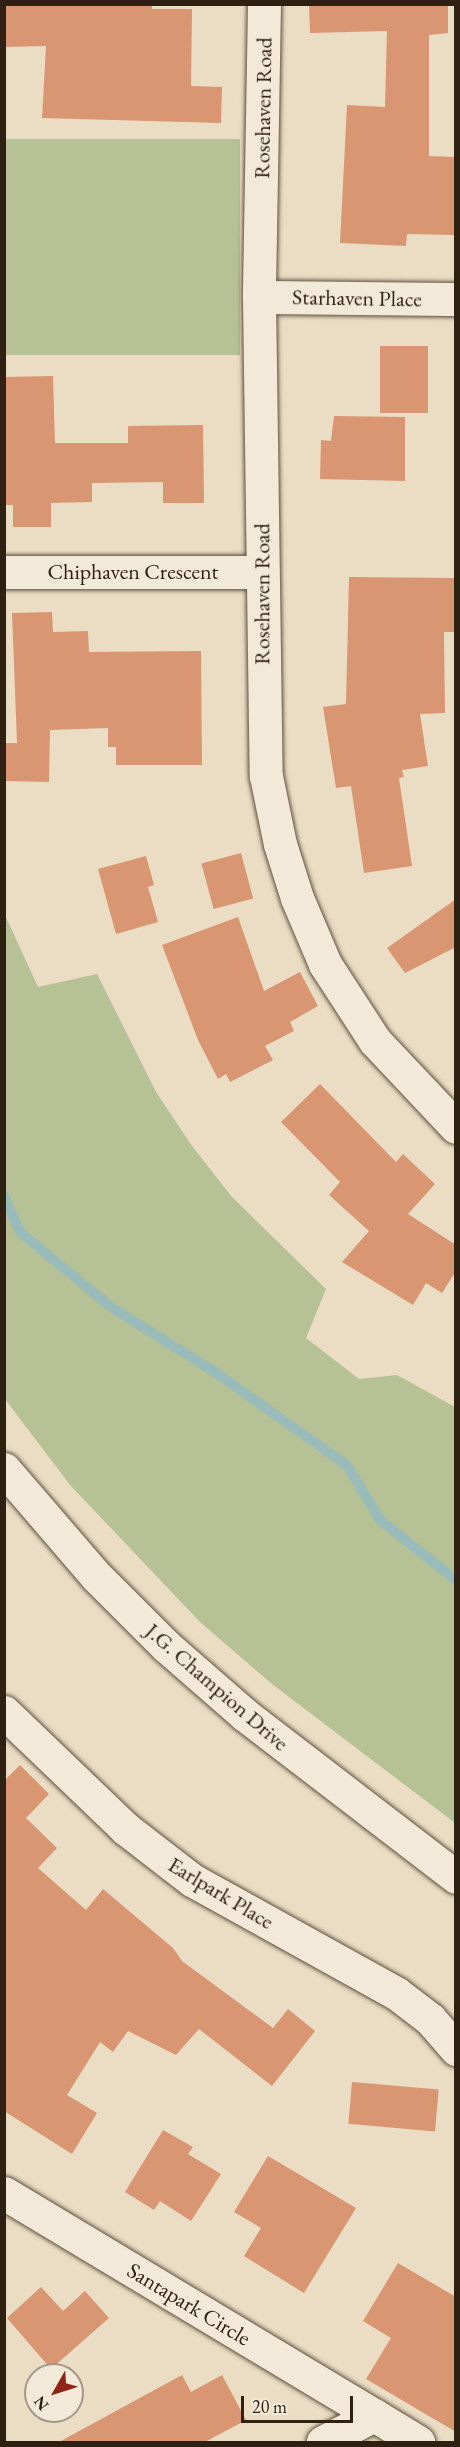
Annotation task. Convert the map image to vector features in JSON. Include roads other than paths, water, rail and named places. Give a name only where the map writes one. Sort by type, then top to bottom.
[{"type":"street","name":"Rosehaven Road","points":[[264,4],[259,297],[266,776],[280,844],[297,898],[325,964],[375,1041],[456,1127]]},
{"type":"street","name":"Starhaven Place","points":[[259,297],[456,299]]},
{"type":"street","name":"Chiphaven Crescent","points":[[4,572],[262,572]]},
{"type":"street","name":"J.G. Champion Drive","points":[[4,1469],[96,1576],[166,1646],[245,1715],[456,1877]]},
{"type":"street","name":"Earlpark Place","points":[[4,1712],[126,1829],[192,1880],[396,1993],[430,2019],[456,2049]]},
{"type":"street","name":"Santapark Circle","points":[[4,2193],[418,2442]]},
{"type":"street","points":[[323,2442],[374,2415]]},
{"type":"waterway","points":[[4,1196],[20,1232],[111,1307],[215,1372],[347,1465],[380,1520],[456,1580]]}]
